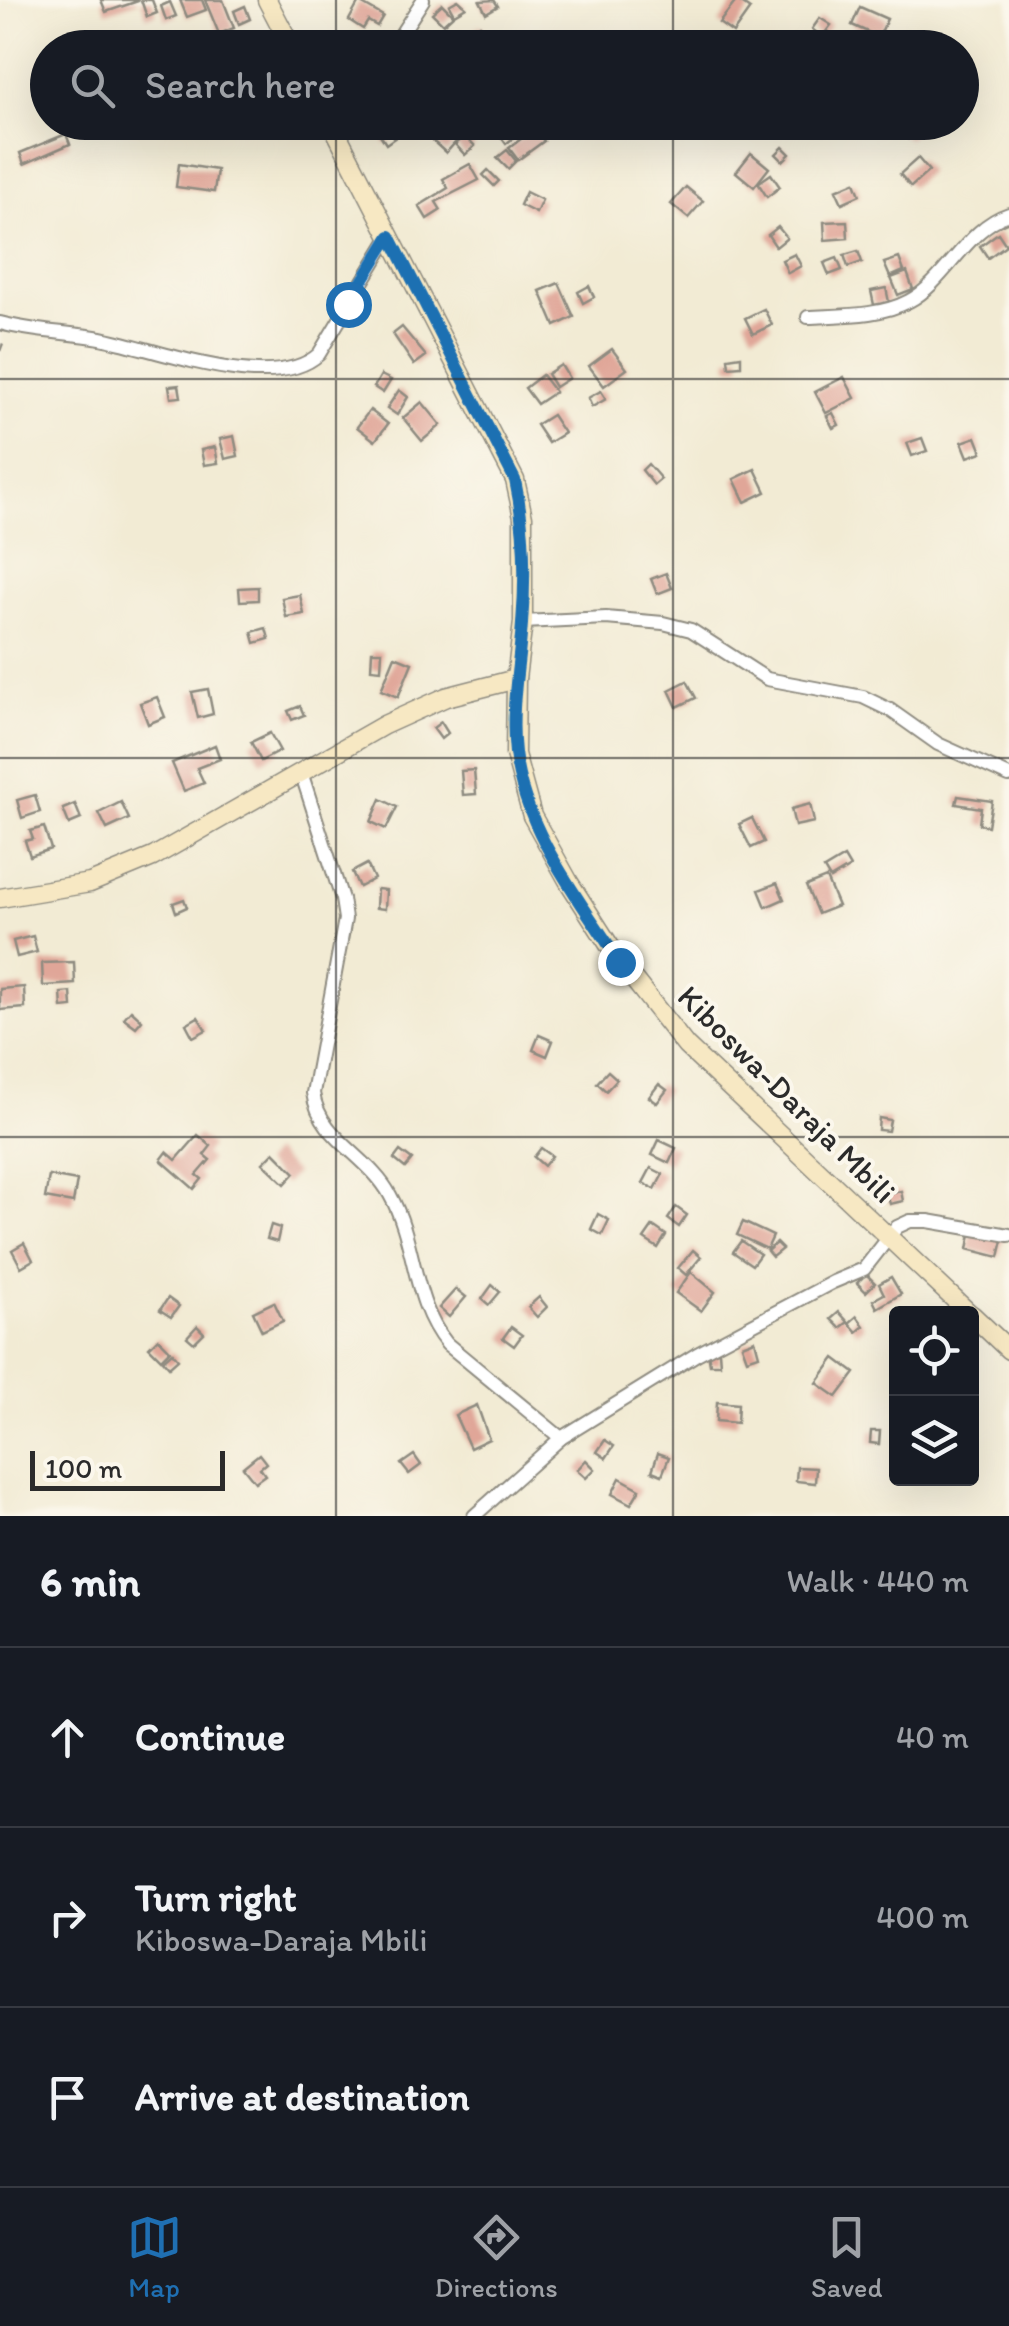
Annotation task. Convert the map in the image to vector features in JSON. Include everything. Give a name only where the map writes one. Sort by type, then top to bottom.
[{"type":"main road","points":[[267,0],[283,30]]},
{"type":"main road","name":"Kiboswa-Daraja Mbili","points":[[342,140],[515,480],[523,517],[515,754],[532,816],[620,962],[686,1046],[962,1306]]},
{"type":"main road","points":[[0,898],[90,884],[153,857],[384,725],[446,697],[516,679]]},
{"type":"main road","name":"Kiboswa-Daraja Mbili","points":[[979,1322],[1009,1350]]},
{"type":"street","points":[[403,30],[422,0]]},
{"type":"street","points":[[808,317],[874,312],[910,300],[994,220],[1009,214]]},
{"type":"street","points":[[0,322],[100,338],[216,365],[259,372],[288,371],[306,366],[320,354],[390,236]]},
{"type":"street","points":[[522,622],[617,618],[691,630],[767,679],[863,698],[890,710],[938,744],[1009,776]]},
{"type":"street","points":[[301,772],[345,918],[313,1092],[318,1116],[373,1169],[390,1194],[407,1232],[413,1274],[434,1328],[458,1353],[561,1438]]},
{"type":"street","points":[[474,1516],[561,1438],[697,1354],[833,1282],[864,1270],[897,1227],[910,1221],[977,1227],[1009,1235]]},
{"type":"building","points":[[101,0],[138,0],[138,1],[106,12]]},
{"type":"building","points":[[141,0],[152,0],[157,13],[147,17]]},
{"type":"building","points":[[180,0],[202,0],[206,10],[187,17]]},
{"type":"building","points":[[205,0],[223,0],[234,28],[217,30]]},
{"type":"building","points":[[458,0],[466,7],[454,14],[449,5]]},
{"type":"building","points":[[494,0],[498,6],[486,13],[480,1]]},
{"type":"building","points":[[737,0],[750,9],[735,30],[719,23]]},
{"type":"building","points":[[170,2],[176,16],[166,20],[161,6]]},
{"type":"building","points":[[359,2],[383,16],[377,26],[368,21],[363,29],[349,20]]},
{"type":"building","points":[[442,4],[453,15],[443,24],[432,13]]},
{"type":"building","points":[[245,6],[250,19],[239,24],[234,11]]},
{"type":"building","points":[[860,7],[887,19],[882,30],[863,30],[852,25]]},
{"type":"building","points":[[820,18],[831,25],[827,30],[812,29]]},
{"type":"building","points":[[51,140],[68,140],[70,144],[24,164],[20,153]]},
{"type":"building","points":[[432,140],[457,140],[446,153]]},
{"type":"building","points":[[469,140],[475,146],[465,155],[455,144]]},
{"type":"building","points":[[520,140],[544,141],[518,160],[509,148]]},
{"type":"building","points":[[783,147],[790,154],[783,161],[776,154]]},
{"type":"building","points":[[507,150],[516,161],[508,169],[497,158]]},
{"type":"building","points":[[751,153],[769,168],[754,187],[736,172]]},
{"type":"building","points":[[918,158],[929,171],[911,187],[900,174]]},
{"type":"building","points":[[179,164],[217,170],[214,192],[176,187]]},
{"type":"building","points":[[470,164],[479,180],[436,202],[441,210],[427,219],[419,206],[448,188],[443,179]]},
{"type":"building","points":[[488,170],[499,181],[494,186],[483,175]]},
{"type":"building","points":[[771,174],[780,187],[767,197],[758,183]]},
{"type":"building","points":[[855,182],[860,195],[842,203],[836,190]]},
{"type":"building","points":[[686,187],[703,201],[688,218],[671,204]]},
{"type":"building","points":[[526,192],[542,200],[536,213],[520,205]]},
{"type":"building","points":[[847,221],[848,238],[825,240],[824,222]]},
{"type":"building","points":[[778,227],[787,238],[776,247],[768,235]]},
{"type":"building","points":[[998,233],[1006,245],[988,258],[980,246]]},
{"type":"building","points":[[858,251],[862,262],[848,267],[844,255]]},
{"type":"building","points":[[795,254],[801,266],[788,273],[782,260]]},
{"type":"building","points":[[837,258],[842,270],[829,275],[824,263]]},
{"type":"building","points":[[899,258],[904,271],[890,277],[884,263]]},
{"type":"building","points":[[907,272],[913,289],[898,295],[891,278]]},
{"type":"building","points":[[559,283],[574,317],[555,326],[540,291]]},
{"type":"building","points":[[589,286],[594,297],[583,303],[578,292]]},
{"type":"building","points":[[886,288],[889,302],[874,305],[871,291]]},
{"type":"building","points":[[764,309],[772,325],[753,334],[745,318]]},
{"type":"building","points":[[402,327],[426,356],[414,365],[393,334]]},
{"type":"building","points":[[612,349],[627,369],[604,386],[589,366]]},
{"type":"building","points":[[741,356],[741,366],[729,367],[728,358]]},
{"type":"building","points":[[561,365],[569,378],[555,387],[547,374]]},
{"type":"building","points":[[381,375],[391,380],[383,393],[374,387]]},
{"type":"building","points":[[542,375],[555,392],[537,404],[525,388]]},
{"type":"building","points":[[844,377],[855,398],[826,413],[815,392]]},
{"type":"building","points":[[179,385],[181,397],[171,398],[169,386]]},
{"type":"building","points":[[399,390],[408,397],[397,415],[387,408]]},
{"type":"building","points":[[601,391],[606,399],[592,407],[588,398]]},
{"type":"building","points":[[422,402],[441,425],[422,441],[403,418]]},
{"type":"building","points":[[370,410],[388,424],[375,441],[357,427]]},
{"type":"building","points":[[833,413],[839,425],[833,428],[827,416]]},
{"type":"building","points":[[552,415],[564,433],[548,443],[536,425]]},
{"type":"building","points":[[234,436],[238,456],[225,459],[220,439]]},
{"type":"building","points":[[976,437],[982,452],[968,457],[962,442]]},
{"type":"building","points":[[922,438],[927,451],[912,456],[907,443]]},
{"type":"building","points":[[215,447],[218,463],[204,465],[201,450]]},
{"type":"building","points":[[648,464],[661,479],[654,485],[642,470]]},
{"type":"building","points":[[755,469],[766,492],[745,502],[734,479]]},
{"type":"building","points":[[666,573],[672,588],[657,594],[651,579]]},
{"type":"building","points":[[258,587],[258,600],[240,601],[239,588]]},
{"type":"building","points":[[300,595],[304,614],[286,617],[282,598]]},
{"type":"building","points":[[266,628],[269,639],[255,643],[252,632]]},
{"type":"building","points":[[372,651],[382,651],[381,670],[371,669]]},
{"type":"building","points":[[395,656],[412,663],[398,697],[381,690]]},
{"type":"building","points":[[687,681],[696,698],[677,707],[669,690]]},
{"type":"building","points":[[208,689],[213,714],[198,718],[192,692]]},
{"type":"building","points":[[157,697],[165,717],[148,724],[140,703]]},
{"type":"building","points":[[300,706],[304,715],[292,720],[288,711]]},
{"type":"building","points":[[441,722],[448,733],[441,739],[433,728]]},
{"type":"building","points":[[270,733],[280,751],[261,761],[251,742]]},
{"type":"building","points":[[215,745],[220,759],[197,768],[204,783],[184,791],[172,763]]},
{"type":"building","points":[[474,770],[476,794],[463,795],[461,771]]},
{"type":"building","points":[[35,795],[40,812],[22,818],[17,800]]},
{"type":"building","points":[[958,796],[992,801],[988,826],[979,824],[981,808],[956,804]]},
{"type":"building","points":[[381,799],[397,807],[386,829],[371,822]]},
{"type":"building","points":[[121,802],[129,819],[107,829],[99,813]]},
{"type":"building","points":[[75,804],[81,819],[69,824],[63,809]]},
{"type":"building","points":[[810,804],[814,822],[795,826],[791,809]]},
{"type":"building","points":[[752,818],[764,842],[751,848],[739,824]]},
{"type":"building","points":[[44,827],[51,849],[30,856],[25,841],[33,839],[30,831]]},
{"type":"building","points":[[844,857],[850,867],[830,879],[824,869]]},
{"type":"building","points":[[367,864],[374,879],[359,887],[352,872]]},
{"type":"building","points":[[826,878],[838,906],[818,914],[806,886]]},
{"type":"building","points":[[777,883],[784,899],[766,907],[759,890]]},
{"type":"building","points":[[377,889],[386,890],[385,909],[376,908]]},
{"type":"building","points":[[184,899],[187,907],[176,912],[173,903]]},
{"type":"building","points":[[33,936],[37,952],[17,957],[13,941]]},
{"type":"building","points":[[74,962],[75,984],[43,986],[42,963]]},
{"type":"building","points":[[24,987],[25,1008],[0,1010],[0,989]]},
{"type":"building","points":[[71,992],[72,1007],[62,1008],[61,993]]},
{"type":"building","points":[[131,1010],[142,1020],[136,1027],[124,1018]]},
{"type":"building","points":[[198,1017],[206,1030],[193,1037],[186,1024]]},
{"type":"building","points":[[539,1035],[553,1041],[547,1056],[533,1050]]},
{"type":"building","points":[[608,1071],[617,1079],[606,1091],[597,1083]]},
{"type":"building","points":[[659,1084],[667,1090],[657,1103],[649,1097]]},
{"type":"building","points":[[879,1118],[890,1120],[888,1131],[878,1130]]},
{"type":"building","points":[[198,1135],[211,1146],[204,1155],[210,1160],[197,1175],[202,1179],[194,1189],[161,1160],[167,1152],[176,1160]]},
{"type":"building","points":[[659,1140],[676,1148],[669,1163],[652,1155]]},
{"type":"building","points":[[541,1148],[552,1156],[544,1166],[534,1157]]},
{"type":"building","points":[[400,1151],[412,1160],[405,1168],[394,1159]]},
{"type":"building","points":[[274,1152],[295,1173],[285,1184],[263,1163]]},
{"type":"building","points":[[651,1168],[663,1174],[655,1189],[643,1183]]},
{"type":"building","points":[[49,1176],[77,1181],[73,1203],[45,1198]]},
{"type":"building","points":[[901,1191],[903,1201],[890,1204],[887,1194]]},
{"type":"building","points":[[676,1207],[687,1215],[679,1227],[668,1219]]},
{"type":"building","points":[[598,1214],[609,1220],[602,1235],[591,1229]]},
{"type":"building","points":[[743,1222],[773,1236],[767,1249],[737,1235]]},
{"type":"building","points":[[271,1225],[280,1228],[277,1242],[267,1239]]},
{"type":"building","points":[[653,1226],[666,1235],[658,1248],[644,1239]]},
{"type":"building","points":[[972,1229],[1004,1236],[999,1257],[968,1249]]},
{"type":"building","points":[[741,1241],[760,1254],[752,1265],[733,1252]]},
{"type":"building","points":[[24,1243],[33,1260],[21,1267],[12,1250]]},
{"type":"building","points":[[776,1243],[782,1249],[772,1257],[767,1251]]},
{"type":"building","points":[[693,1250],[701,1257],[686,1275],[678,1268]]},
{"type":"building","points":[[691,1272],[715,1292],[701,1311],[676,1293]]},
{"type":"building","points":[[866,1274],[875,1283],[866,1292],[857,1283]]},
{"type":"building","points":[[891,1277],[901,1294],[877,1308],[873,1300],[884,1294],[879,1284]]},
{"type":"building","points":[[492,1285],[500,1292],[489,1305],[482,1299]]},
{"type":"building","points":[[456,1289],[466,1297],[449,1317],[439,1308]]},
{"type":"building","points":[[539,1297],[547,1307],[537,1317],[528,1307]]},
{"type":"building","points":[[168,1298],[179,1306],[171,1317],[160,1310]]},
{"type":"building","points":[[274,1302],[283,1321],[262,1331],[253,1312]]},
{"type":"building","points":[[839,1312],[848,1322],[840,1328],[831,1319]]},
{"type":"building","points":[[857,1316],[864,1326],[857,1332],[849,1323]]},
{"type":"building","points":[[197,1326],[204,1333],[194,1343],[187,1337]]},
{"type":"building","points":[[511,1327],[522,1335],[514,1346],[503,1338]]},
{"type":"building","points":[[158,1338],[170,1350],[161,1359],[149,1347]]},
{"type":"building","points":[[755,1340],[759,1355],[747,1359],[742,1345]]},
{"type":"building","points":[[719,1351],[720,1364],[710,1364],[708,1352]]},
{"type":"building","points":[[172,1352],[178,1359],[169,1367],[163,1360]]},
{"type":"building","points":[[835,1358],[855,1373],[837,1397],[817,1383]]},
{"type":"building","points":[[717,1402],[738,1404],[737,1423],[716,1421]]},
{"type":"building","points":[[477,1405],[489,1439],[470,1448],[455,1415]]},
{"type":"building","points":[[871,1431],[880,1431],[879,1444],[870,1443]]},
{"type":"building","points":[[605,1440],[614,1446],[606,1458],[597,1452]]},
{"type":"building","points":[[658,1453],[669,1457],[662,1475],[652,1471]]},
{"type":"building","points":[[259,1454],[266,1463],[260,1468],[265,1475],[255,1482],[243,1467]]},
{"type":"building","points":[[414,1455],[421,1465],[409,1474],[401,1464]]},
{"type":"building","points":[[586,1460],[595,1469],[586,1478],[577,1470]]},
{"type":"building","points":[[797,1467],[816,1468],[815,1483],[796,1481]]},
{"type":"building","points":[[620,1478],[640,1489],[631,1504],[612,1494]]},
{"type":"route","points":[[348,304],[390,236],[515,480],[523,517],[515,754],[532,816],[620,962]]}]
